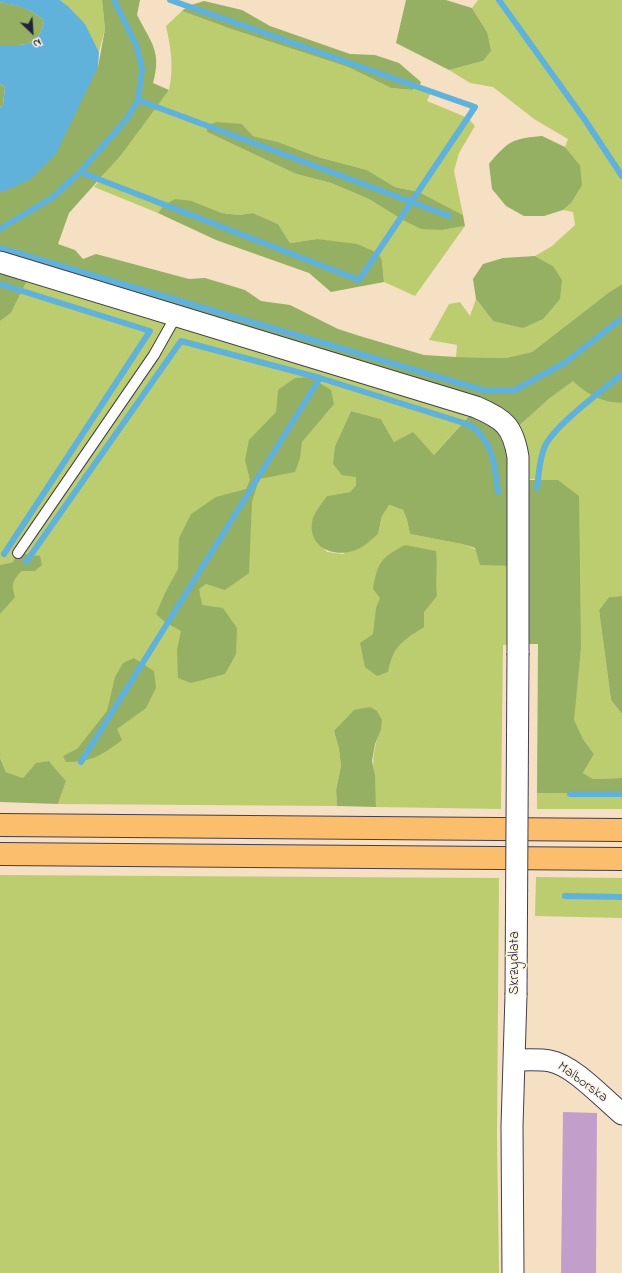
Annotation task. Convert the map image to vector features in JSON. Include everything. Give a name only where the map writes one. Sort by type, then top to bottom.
[{"type":"highway","points":[[0,825],[622,830]]},
{"type":"highway","points":[[0,854],[622,859]]},
{"type":"street","name":"Skrzydlata","points":[[0,262],[476,407],[492,414],[504,423],[512,432],[518,457],[516,995],[512,1126],[513,1273]]},
{"type":"street","name":"Malborska","points":[[515,1060],[548,1060],[558,1063],[578,1076],[622,1114]]},
{"type":"lane","points":[[18,554],[154,355],[176,316]]},
{"type":"green space","points":[[60,0],[102,0],[105,29],[99,52],[78,17]]},
{"type":"green space","points":[[102,0],[140,0],[137,15],[151,40],[156,55],[153,83],[169,90],[121,155],[69,213],[58,244],[75,250],[83,259],[96,254],[189,279],[205,278],[245,290],[261,301],[290,305],[338,329],[363,337],[424,355],[456,357],[506,358],[532,352],[608,293],[622,284],[622,403],[615,403],[595,397],[573,381],[550,398],[512,432],[518,480],[558,480],[579,496],[581,649],[574,720],[583,739],[594,754],[583,773],[593,779],[622,778],[622,794],[537,793],[538,644],[518,644],[518,566],[480,565],[475,548],[410,534],[403,510],[389,505],[382,516],[378,534],[359,549],[340,553],[332,552],[319,545],[314,539],[312,522],[318,509],[327,496],[350,492],[356,485],[356,477],[342,475],[333,464],[335,446],[351,411],[381,419],[394,442],[413,432],[434,455],[476,408],[31,272],[11,313],[0,321],[0,192],[3,192],[98,67],[105,29]]},
{"type":"green space","points":[[406,0],[446,0],[472,8],[487,32],[491,51],[483,61],[449,70],[396,43]]},
{"type":"green space","points":[[478,0],[622,0],[622,284],[608,293],[532,352],[506,358],[456,357],[457,345],[429,340],[449,304],[460,302],[470,316],[476,299],[493,321],[553,266],[535,256],[552,246],[575,225],[573,212],[563,210],[571,203],[580,165],[565,147],[568,139],[534,119],[493,87],[470,83],[449,70],[483,61],[487,32],[472,8]]},
{"type":"green space","points":[[204,1],[242,10],[270,26],[350,54],[375,55],[399,63],[421,82],[419,87],[412,90],[391,88],[348,67],[231,29],[182,11],[188,6]]},
{"type":"green space","points":[[0,2],[13,4],[29,10],[44,21],[42,30],[34,40],[23,45],[0,45]]},
{"type":"green space","points":[[182,11],[231,29],[348,67],[391,88],[412,90],[419,87],[431,92],[427,101],[468,118],[475,126],[459,153],[454,171],[463,215],[419,192],[395,187],[367,170],[318,157],[278,142],[253,136],[242,124],[207,132],[296,174],[331,183],[369,199],[401,219],[442,230],[465,226],[415,296],[384,282],[382,261],[317,239],[290,243],[278,224],[253,213],[239,215],[222,213],[192,201],[164,205],[158,213],[94,187],[169,90],[171,82],[171,58],[166,26]]},
{"type":"green space","points":[[0,84],[5,87],[3,105],[0,108]]},
{"type":"green space","points":[[216,122],[242,124],[253,136],[278,142],[318,157],[367,170],[395,187],[419,192],[463,215],[465,226],[442,230],[421,229],[401,219],[369,199],[331,183],[296,174],[207,132],[207,126]]},
{"type":"green space","points":[[542,136],[565,147],[580,165],[582,185],[571,203],[563,210],[544,216],[524,216],[506,206],[492,189],[489,164],[511,142],[524,138]]},
{"type":"green space","points":[[175,199],[192,201],[222,213],[239,215],[253,213],[278,224],[290,243],[317,239],[357,244],[378,253],[382,261],[384,282],[331,292],[309,273],[216,240],[158,213],[164,205]]},
{"type":"green space","points":[[535,256],[553,266],[562,280],[560,299],[543,319],[523,328],[493,321],[476,299],[473,279],[483,264],[503,258]]},
{"type":"green space","points":[[31,271],[476,407],[434,455],[413,433],[394,442],[381,419],[351,411],[335,446],[356,477],[356,485],[350,492],[327,496],[312,522],[314,538],[327,552],[343,554],[378,534],[382,516],[388,505],[403,510],[410,534],[462,544],[518,566],[518,644],[503,645],[501,809],[376,807],[373,758],[381,730],[334,731],[339,749],[341,766],[336,790],[337,806],[58,804],[66,781],[49,761],[36,764],[23,778],[6,772],[0,758],[0,614],[15,577],[22,571],[35,571],[13,562],[0,565],[0,321],[11,313]]},
{"type":"green space","points":[[310,377],[331,390],[334,404],[302,442],[300,458],[295,472],[259,479],[252,502],[249,573],[225,590],[206,584],[199,589],[202,605],[223,608],[237,628],[236,654],[225,674],[191,683],[178,678],[177,650],[181,631],[165,622],[156,614],[178,569],[179,538],[191,514],[216,497],[246,489],[250,480],[245,460],[249,440],[276,412],[278,390],[295,378]]},
{"type":"green space","points":[[573,380],[595,397],[615,403],[622,403],[622,596],[609,597],[599,610],[611,700],[622,714],[622,778],[593,779],[583,773],[594,754],[583,739],[573,720],[581,649],[538,479],[518,480],[512,432],[550,398]]},
{"type":"green space","points":[[405,545],[436,551],[437,596],[424,612],[424,627],[410,636],[396,650],[388,672],[377,676],[365,667],[360,643],[373,634],[376,608],[380,598],[373,589],[379,566],[386,557]]},
{"type":"green space","points":[[18,553],[40,556],[42,565],[35,571],[22,571],[19,574],[13,583],[15,597],[0,614],[0,565],[13,562]]},
{"type":"green space","points":[[622,596],[622,714],[611,700],[599,610],[609,597]]},
{"type":"green space","points":[[134,658],[154,671],[156,688],[146,708],[117,729],[122,740],[108,750],[96,757],[83,761],[66,762],[63,756],[77,749],[107,711],[115,677],[123,663]]},
{"type":"green space","points":[[370,707],[377,711],[382,720],[381,730],[375,744],[372,761],[375,776],[376,807],[337,806],[336,790],[341,766],[339,749],[334,731],[354,710]]},
{"type":"green space","points":[[0,758],[6,772],[23,778],[36,763],[49,761],[66,781],[58,804],[0,802]]},
{"type":"green space","points":[[537,793],[622,794],[622,809],[537,809]]},
{"type":"green space","points":[[0,875],[499,878],[497,1136],[499,1273],[0,1273]]},
{"type":"green space","points":[[536,877],[622,878],[622,918],[535,916]]},
{"type":"water","points":[[0,0],[60,0],[85,24],[99,52],[98,67],[56,154],[31,179],[3,192],[0,192],[0,108],[3,105],[5,87],[0,84],[0,45],[23,45],[29,43],[38,36],[42,30],[44,21],[29,10],[0,2]]},
{"type":"building","points":[[563,1112],[597,1113],[596,1273],[561,1273]]},
{"type":"waterway","points":[[0,229],[53,197],[80,172],[126,120],[138,100],[142,69],[137,47],[114,0]]},
{"type":"waterway","points":[[80,172],[359,280],[475,107],[170,0]]},
{"type":"waterway","points":[[499,0],[585,120],[622,176]]},
{"type":"waterway","points":[[138,100],[449,216]]},
{"type":"waterway","points":[[0,248],[486,391],[513,391],[566,362],[622,318]]},
{"type":"waterway","points":[[0,284],[150,331],[4,554]]},
{"type":"waterway","points":[[26,562],[181,341],[320,378],[470,425],[484,438],[492,454],[498,492]]},
{"type":"waterway","points":[[537,488],[542,456],[545,446],[551,437],[569,418],[622,374]]},
{"type":"waterway","points":[[81,762],[320,378]]},
{"type":"waterway","points":[[570,794],[622,794]]},
{"type":"waterway","points":[[565,896],[622,897]]}]
